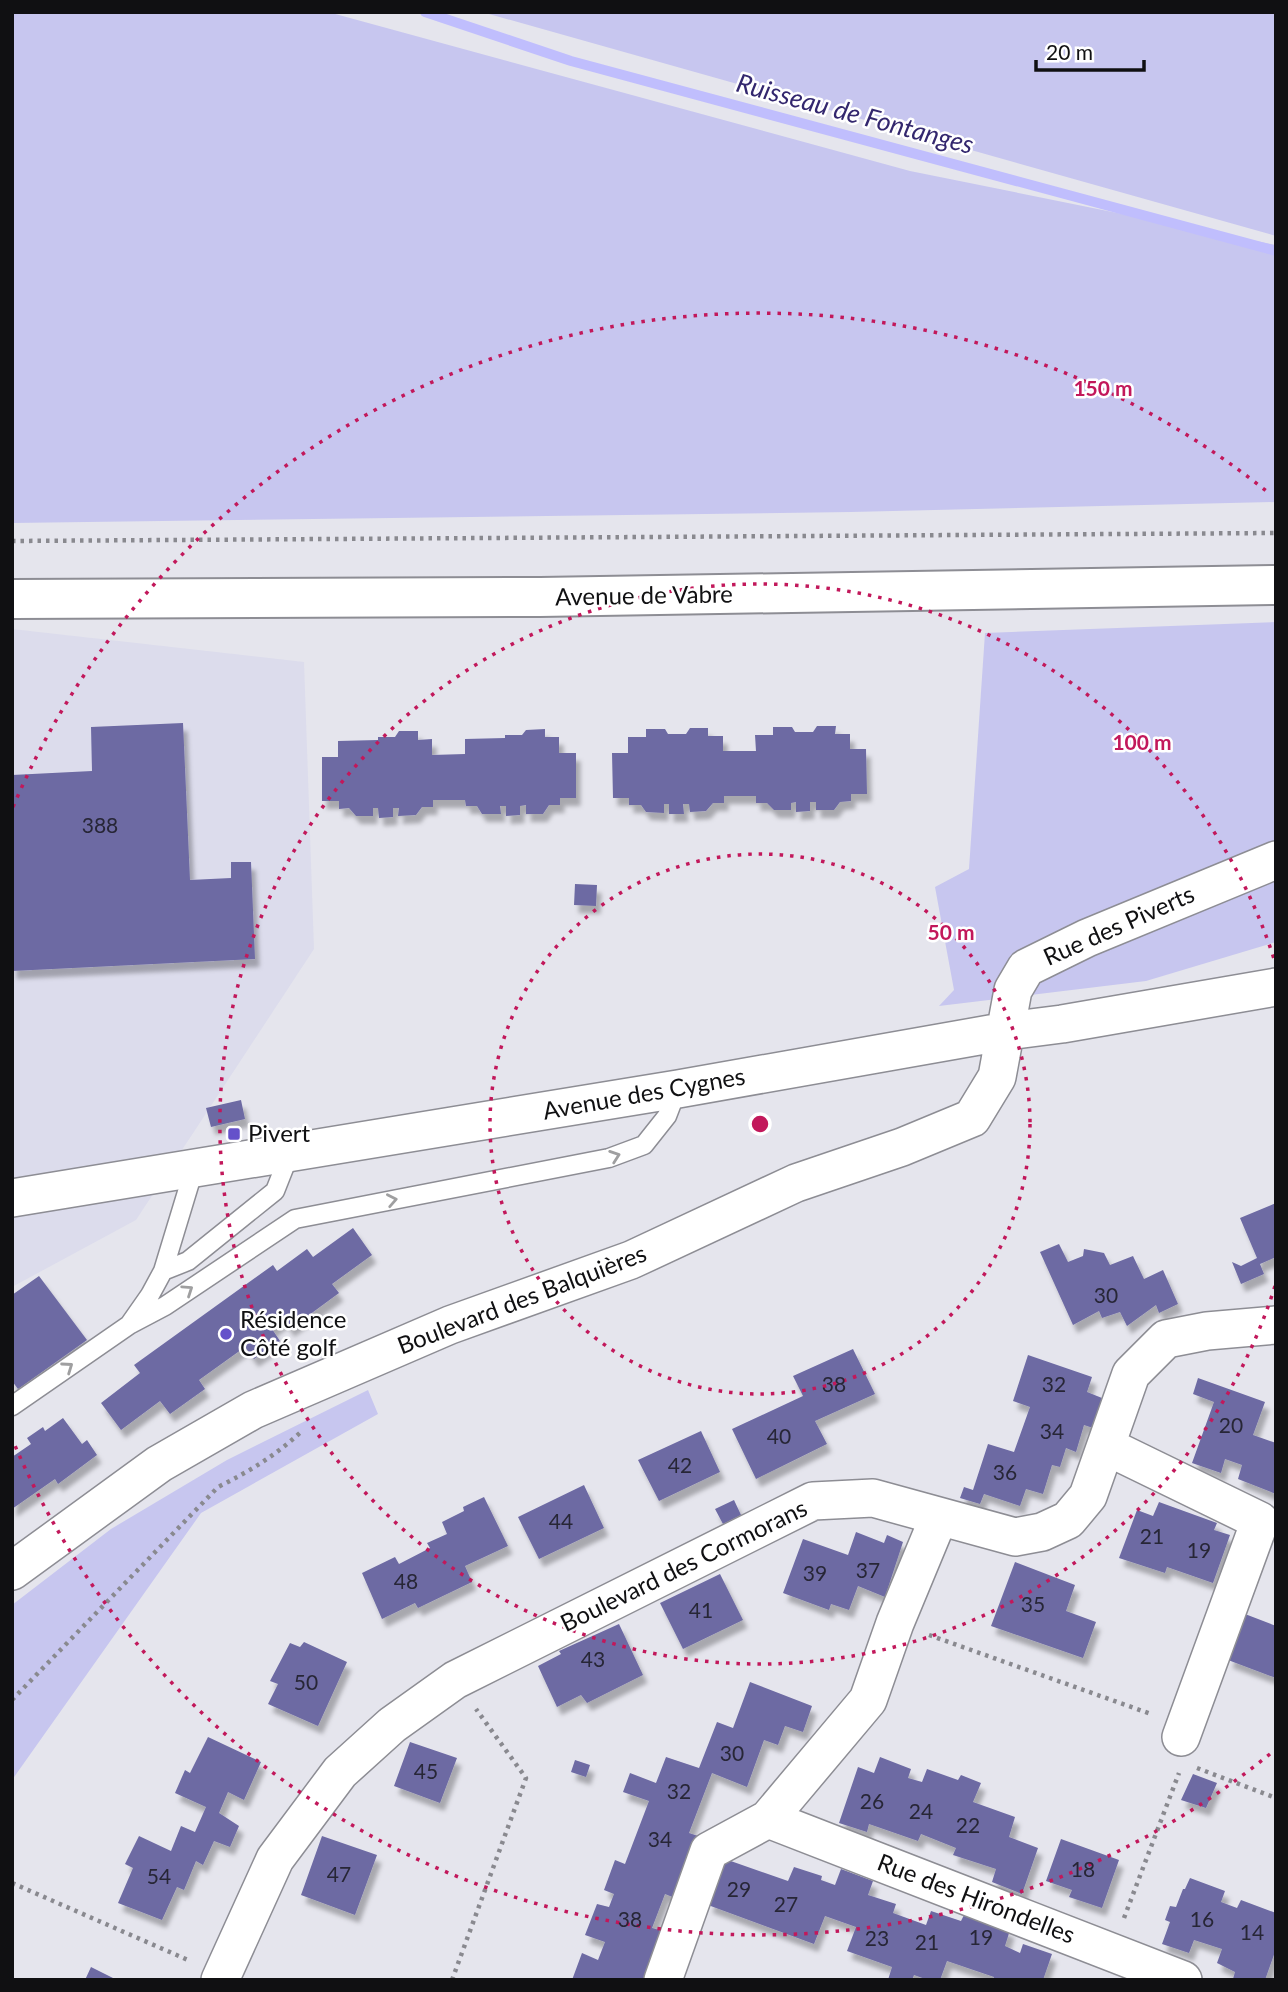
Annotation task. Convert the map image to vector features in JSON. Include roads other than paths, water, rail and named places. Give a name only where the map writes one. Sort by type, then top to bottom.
[{"type":"main road","name":"Avenue de Vabre","points":[[12,599],[540,597],[1276,585]]},
{"type":"street","name":"Rue des Piverts","points":[[1007,1031],[1013,990],[1026,968],[1087,938],[1276,860]]},
{"type":"street","name":"Avenue des Cygnes","points":[[12,1198],[678,1089],[1276,987]]},
{"type":"street","name":"Boulevard des Balquières","points":[[12,1571],[159,1464],[253,1410],[439,1330],[631,1260],[796,1183],[902,1147],[972,1118],[997,1077],[1007,1031]]},
{"type":"street","name":"Boulevard des Cormorans","points":[[220,1977],[275,1859],[340,1772],[392,1726],[455,1680],[813,1502],[873,1498],[1015,1537],[1042,1532],[1068,1520],[1088,1496],[1131,1374],[1166,1339],[1207,1331],[1276,1325]]},
{"type":"street","points":[[1105,1446],[1268,1530],[1182,1750]]},
{"type":"street","points":[[663,1980],[709,1851],[768,1819],[868,1700],[895,1623],[939,1517]]},
{"type":"street","name":"Rue des Hirondelles","points":[[768,1819],[1183,1980]]},
{"type":"lane","points":[[12,1406],[129,1325],[164,1306],[295,1219],[609,1158],[644,1145],[667,1116],[678,1089]]},
{"type":"lane","points":[[163,1271],[188,1261],[275,1191],[290,1153]]},
{"type":"lane","points":[[129,1325],[163,1271],[194,1169]]},
{"type":"waterway","name":"Ruisseau de Fontanges","points":[[425,12],[571,61],[1276,251]]},
{"type":"place","name":"Pivert","points":[[234,1134]]},
{"type":"place","name":"Résidence Côté golf","points":[[226,1334]]}]
